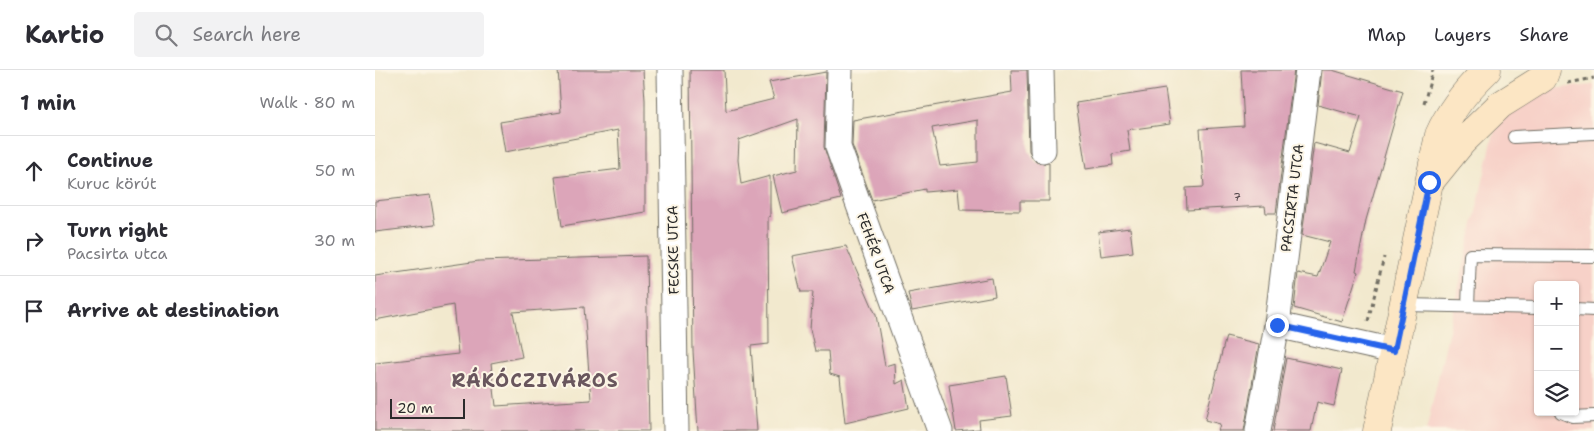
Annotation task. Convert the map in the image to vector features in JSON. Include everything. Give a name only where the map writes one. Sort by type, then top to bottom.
[{"type":"street","name":"FECSKE UTCA","points":[[670,70],[676,431]]},
{"type":"street","name":"FEHÉR UTCA","points":[[840,70],[838,146],[940,431]]},
{"type":"street","points":[[1041,70],[1043,150]]},
{"type":"street","name":"PACSIRTA UTCA","points":[[1258,431],[1277,325],[1308,70]]},
{"type":"street","points":[[1377,431],[1439,136],[1446,118],[1460,98],[1487,70]]},
{"type":"street","points":[[1429,182],[1462,142],[1500,105],[1543,78],[1556,77]]},
{"type":"street","points":[[1277,325],[1394,351]]},
{"type":"lane","points":[[1514,137],[1594,133]]},
{"type":"lane","points":[[1468,306],[1470,255],[1594,256]]},
{"type":"lane","points":[[1405,304],[1534,308]]},
{"type":"lane","points":[[1579,309],[1594,310]]},
{"type":"lane","points":[[1571,416],[1594,416]]},
{"type":"path","points":[[1422,112],[1433,70]]},
{"type":"path","points":[[1556,77],[1594,78]]},
{"type":"shaded area","points":[[1594,85],[1594,431],[1426,431],[1503,93]]},
{"type":"building","points":[[558,70],[643,70],[645,100],[645,212],[562,226],[555,177],[620,169],[618,130],[505,152],[500,122],[561,112]]},
{"type":"building","points":[[690,70],[724,70],[726,111],[774,99],[769,82],[826,72],[824,147],[841,199],[782,213],[773,176],[797,170],[798,119],[739,140],[738,160],[741,184],[770,176],[770,216],[768,217],[769,344],[751,346],[757,431],[698,431],[693,351]]},
{"type":"building","points":[[1011,70],[1027,70],[1029,151],[1036,162],[1049,163],[1049,201],[1020,201],[1020,211],[960,210],[958,189],[925,192],[925,189],[872,200],[852,145],[853,120],[1012,92]],"holes":[[[978,120],[978,162],[940,166],[932,128]]]},
{"type":"building","points":[[1241,70],[1294,70],[1276,213],[1266,213],[1265,206],[1187,210],[1186,188],[1204,187],[1200,129],[1244,126]]},
{"type":"building","points":[[1322,70],[1332,70],[1403,91],[1366,220],[1356,271],[1358,272],[1342,322],[1294,308],[1298,273],[1318,277],[1330,242],[1302,235],[1314,143],[1350,153],[1361,117],[1318,105]]},
{"type":"building","points":[[1165,89],[1170,124],[1127,130],[1130,151],[1112,154],[1113,165],[1086,169],[1076,103]]},
{"type":"building","points":[[430,195],[435,225],[375,232],[375,201]]},
{"type":"building","points":[[1130,228],[1133,252],[1101,256],[1098,232]]},
{"type":"building","points":[[846,246],[876,315],[885,366],[895,363],[896,384],[904,380],[909,408],[845,423],[840,377],[830,374],[828,351],[815,351],[810,329],[813,292],[801,292],[792,256]]},
{"type":"building","points":[[646,256],[649,431],[375,431],[375,363],[458,354],[453,305],[375,320],[375,276],[479,261]],"holes":[[[584,307],[591,400],[496,406],[491,363],[522,357],[513,312]]]},
{"type":"building","points":[[992,278],[995,296],[912,311],[908,293]]},
{"type":"building","points":[[1226,336],[1259,344],[1244,431],[1218,431],[1220,424],[1205,420]]},
{"type":"building","points":[[1286,358],[1342,370],[1334,406],[1317,402],[1311,431],[1273,431]]},
{"type":"building","points":[[1006,376],[1012,416],[979,420],[980,429],[956,431],[949,385]]},
{"type":"district","name":"RÁKÓCZIVÁROS","points":[[535,380]]},
{"type":"route","points":[[1277,325],[1394,351],[1429,182]]}]
